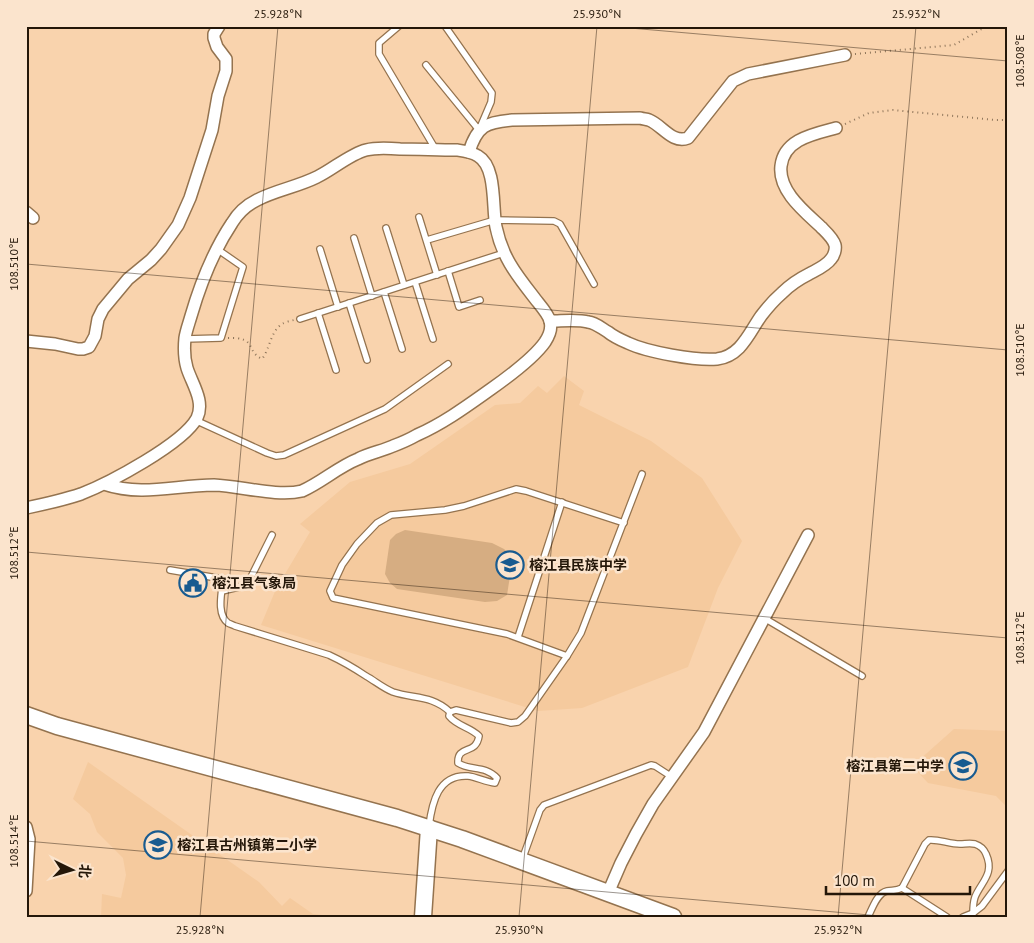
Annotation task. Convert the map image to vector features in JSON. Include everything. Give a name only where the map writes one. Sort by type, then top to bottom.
[{"type":"main road","points":[[26,715],[57,726],[429,828],[673,917]]},
{"type":"main road","points":[[424,916],[429,828]]},
{"type":"street","points":[[26,341],[78,349],[89,347],[95,336],[98,319],[102,310],[128,279],[161,249],[178,225],[190,198],[212,130],[218,96],[226,71],[226,59],[217,47],[214,38],[214,34],[219,26]]},
{"type":"street","points":[[468,152],[475,136],[484,126],[512,120],[640,118],[649,120],[682,140],[688,138],[733,81],[748,74],[845,55]]},
{"type":"street","points":[[550,321],[587,321],[598,325],[631,344],[680,356],[719,359],[731,355],[741,347],[762,314],[779,296],[798,280],[831,259],[835,244],[827,233],[793,199],[782,181],[780,172],[783,156],[794,143],[810,135],[836,128]]},
{"type":"street","points":[[26,508],[75,496],[104,484],[155,455],[192,426],[198,416],[200,405],[187,368],[184,352],[185,340],[194,305],[217,249],[232,221],[243,209],[256,200],[270,194],[303,184],[365,150],[379,148],[436,150],[468,152],[480,156],[488,166],[491,177],[498,238],[504,253],[512,269],[550,321],[550,333],[544,343],[526,362],[463,409],[440,423],[393,446],[357,459],[302,491],[282,493],[215,485],[148,491],[125,490],[104,484]]},
{"type":"street","points":[[608,893],[636,834],[654,804],[704,732],[808,535]]},
{"type":"street","points":[[26,827],[29,839],[26,891]]},
{"type":"lane","points":[[399,26],[379,44],[379,54],[436,150]]},
{"type":"lane","points":[[426,65],[479,130],[491,102],[492,93],[445,26]]},
{"type":"lane","points":[[419,217],[437,275]]},
{"type":"lane","points":[[426,240],[495,220],[554,221],[560,224],[594,284]]},
{"type":"lane","points":[[386,228],[404,286]]},
{"type":"lane","points":[[354,238],[372,296]]},
{"type":"lane","points":[[185,340],[221,338],[243,267],[217,249]]},
{"type":"lane","points":[[320,249],[338,306]]},
{"type":"lane","points":[[300,318],[504,253]]},
{"type":"lane","points":[[448,271],[458,307],[480,300]]},
{"type":"lane","points":[[415,282],[432,339]]},
{"type":"lane","points":[[384,292],[402,349]]},
{"type":"lane","points":[[349,303],[367,360]]},
{"type":"lane","points":[[318,313],[336,370]]},
{"type":"lane","points":[[195,420],[267,453],[276,456],[284,455],[386,409],[448,364]]},
{"type":"lane","points":[[450,712],[456,710],[511,723],[518,722],[525,716],[581,633],[642,474]]},
{"type":"lane","points":[[567,656],[507,634],[333,598],[330,591],[342,565],[357,544],[377,524],[391,515],[445,510],[516,490],[526,491],[562,502],[624,523]]},
{"type":"lane","points":[[518,638],[562,502]]},
{"type":"lane","points":[[222,591],[243,586],[249,581],[272,535]]},
{"type":"lane","points":[[170,570],[223,579],[221,606],[222,615],[227,622],[329,655],[385,688],[400,694],[434,701],[444,706],[450,712],[449,716],[453,721],[474,731],[479,736],[478,743],[474,747],[461,752],[458,762],[463,766],[493,773],[497,778],[494,783],[467,776],[453,778],[442,785],[435,798],[429,828]]},
{"type":"lane","points":[[764,618],[862,676]]},
{"type":"lane","points":[[521,861],[540,810],[544,805],[651,765],[672,778]]},
{"type":"lane","points":[[868,917],[880,895],[885,891],[897,891],[902,888],[925,844],[929,840],[935,839],[961,844],[975,844],[982,847],[986,854],[989,863],[988,873],[975,895],[973,913]]},
{"type":"lane","points":[[963,917],[973,913],[982,906],[1008,871]]},
{"type":"lane","points":[[902,888],[947,917]]},
{"type":"path","points":[[845,55],[954,45],[987,26]]},
{"type":"path","points":[[836,128],[869,113],[893,110],[1008,120]]},
{"type":"path","points":[[221,338],[244,339],[250,344],[257,357],[262,360],[266,355],[275,332],[283,323],[300,318]]},
{"type":"shaded area","name":"榕江县民族中学","points":[[564,376],[584,391],[579,405],[651,441],[702,478],[742,541],[718,588],[688,667],[582,708],[538,711],[261,625],[276,589],[310,532],[300,524],[350,482],[410,464],[495,405],[520,403],[538,386],[547,393]]},
{"type":"shaded area","points":[[405,530],[492,543],[504,549],[513,557],[507,595],[497,601],[485,602],[397,589],[390,583],[385,574],[390,540],[396,534]]},
{"type":"shaded area","name":"榕江县第二中学","points":[[954,729],[1008,731],[1008,808],[996,796],[928,783],[917,771],[918,761]]},
{"type":"shaded area","name":"榕江县古州镇第二小学","points":[[88,762],[259,882],[282,906],[290,898],[313,914],[339,917],[101,917],[102,894],[121,898],[126,875],[123,858],[97,832],[90,814],[73,799]]},
{"type":"place","name":"榕江县民族中学","points":[[510,565]]},
{"type":"place","name":"榕江县气象局","points":[[193,583]]},
{"type":"place","name":"榕江县第二中学","points":[[963,766]]},
{"type":"place","name":"榕江县古州镇第二小学","points":[[158,845]]}]
